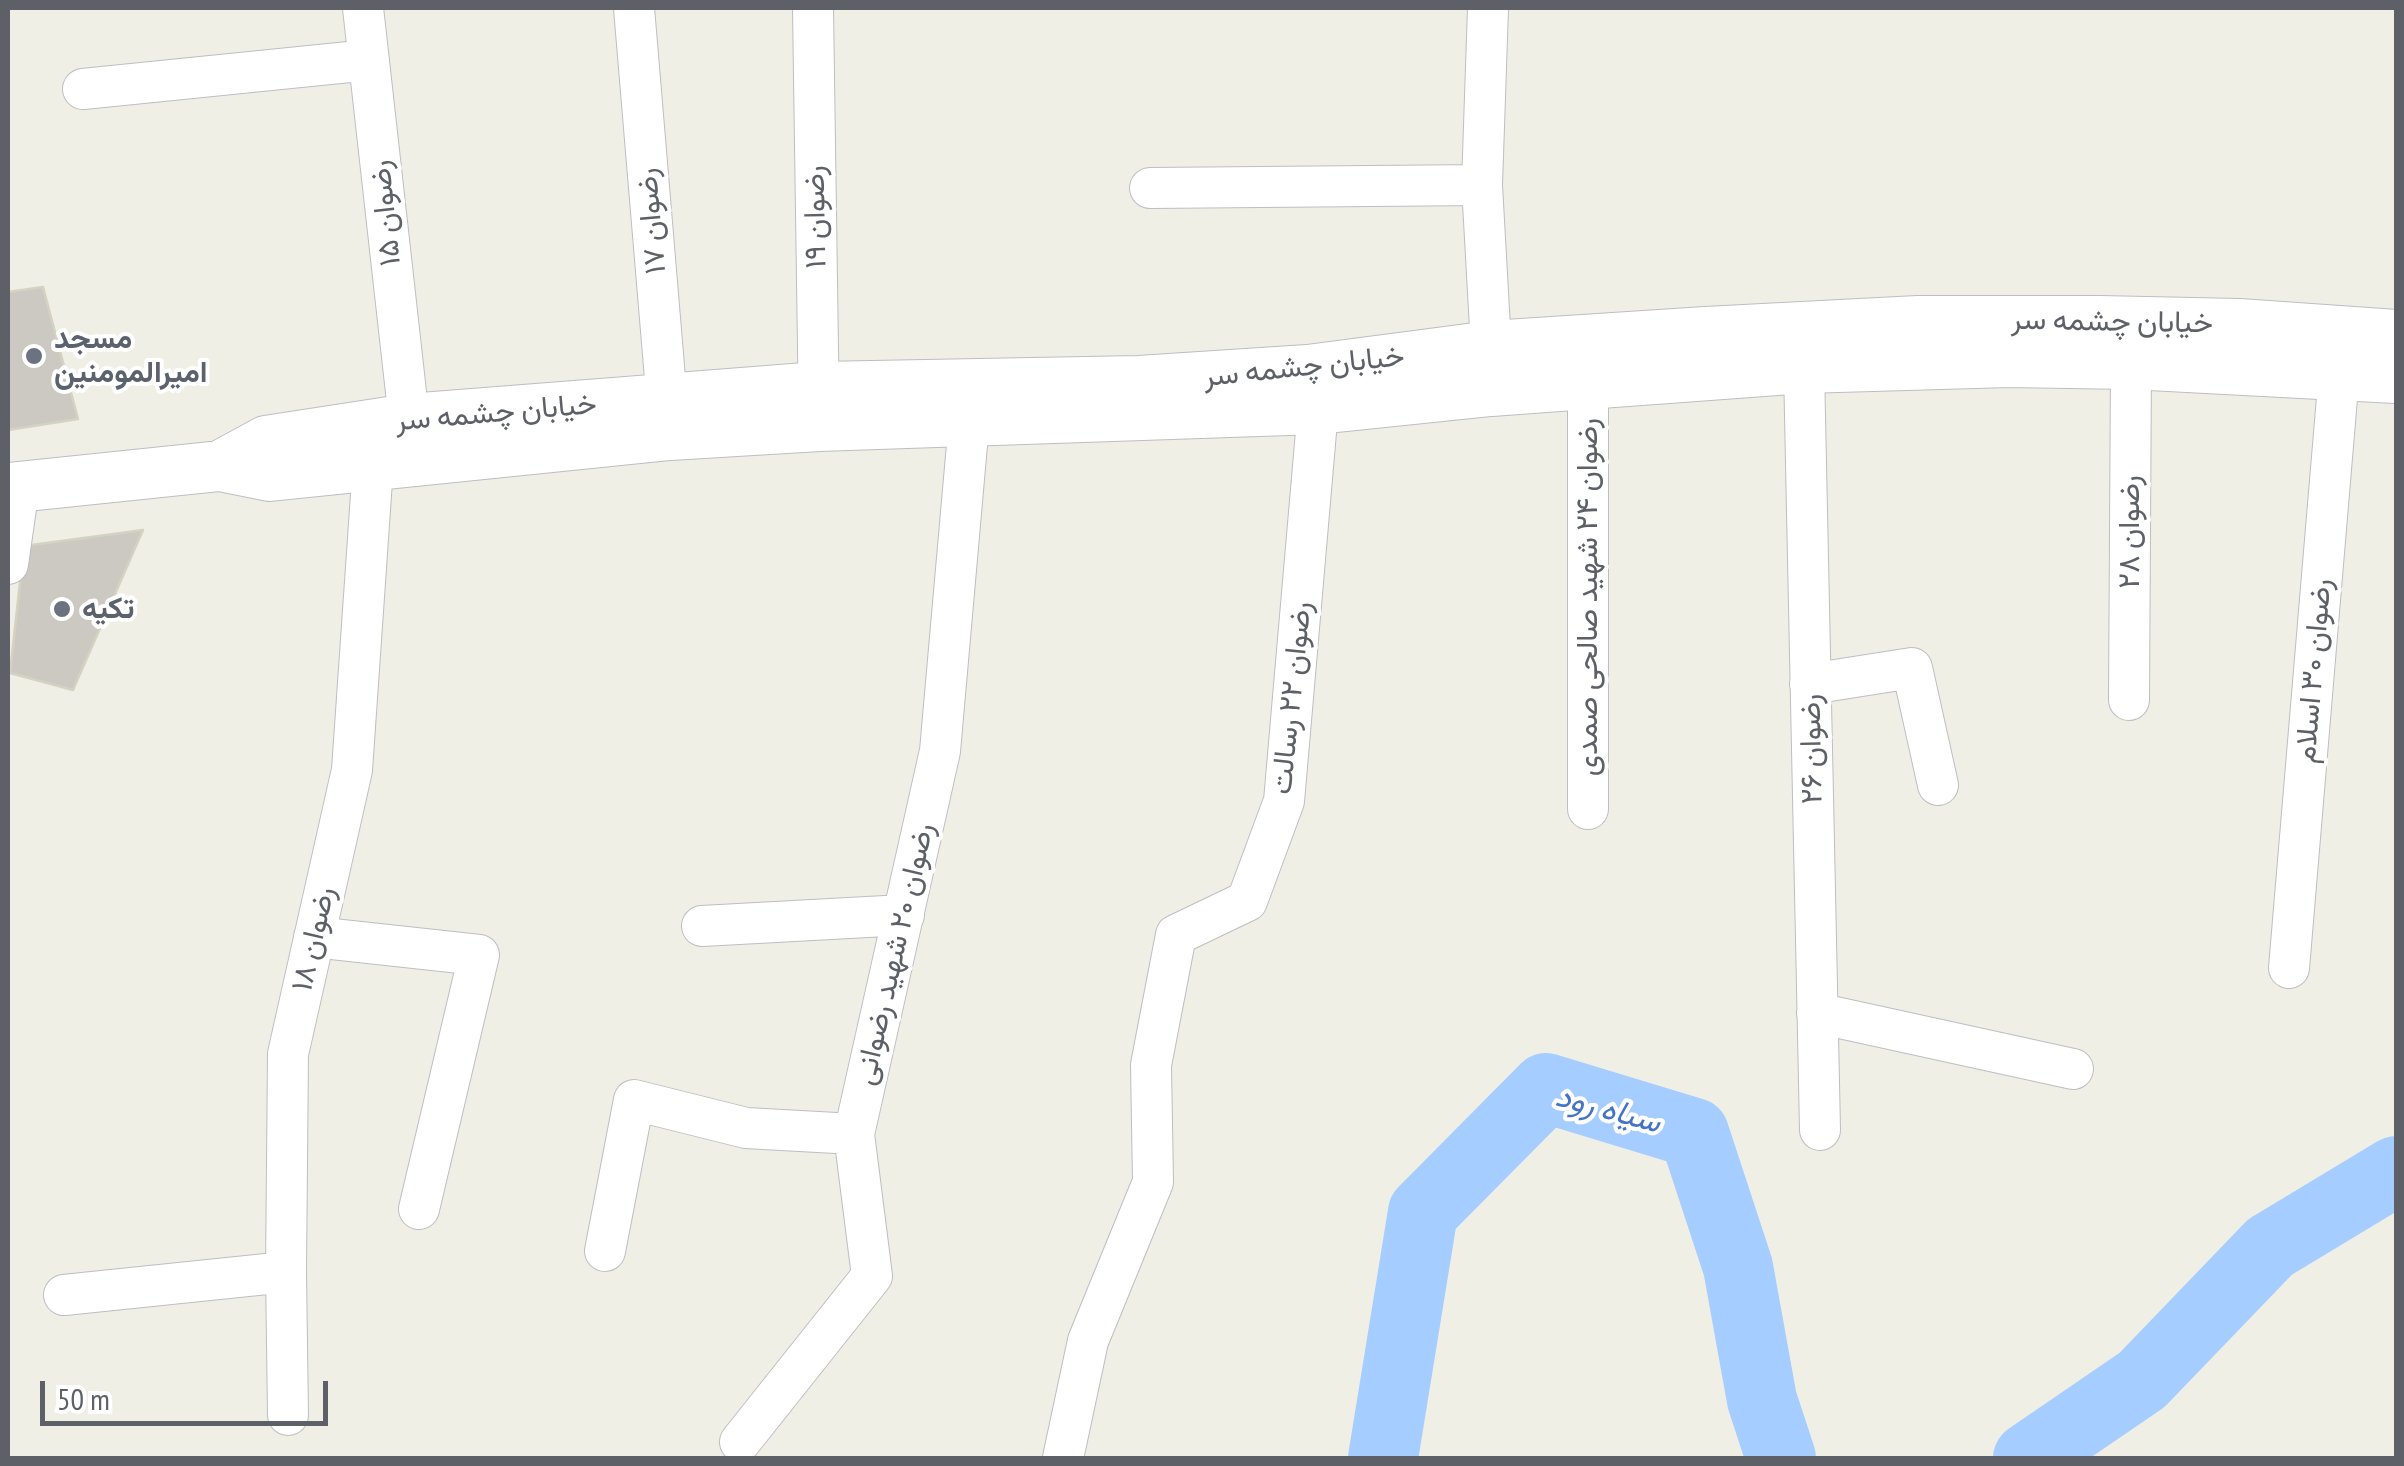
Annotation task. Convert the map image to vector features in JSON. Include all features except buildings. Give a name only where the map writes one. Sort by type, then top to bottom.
[{"type":"street","name":"رضوان ۱۵","points":[[363,8],[409,419]]},
{"type":"street","name":"رضوان ۱۷","points":[[634,8],[668,417]]},
{"type":"street","name":"رضوان ۱۹","points":[[813,8],[819,407]]},
{"type":"street","points":[[1488,8],[1482,185],[1491,346]]},
{"type":"street","points":[[84,89],[368,60]]},
{"type":"street","points":[[1150,188],[1482,185]]},
{"type":"street","name":"خیابان چشمه سر","points":[[819,407],[969,422],[1318,408],[1588,362],[1918,320],[2240,324],[2396,335]]},
{"type":"street","name":"خیابان چشمه سر","points":[[220,466],[266,440],[409,419],[668,417],[819,407],[1308,370],[1491,346],[1588,362],[1804,368],[2009,362],[2131,364],[2396,378]]},
{"type":"street","name":"رضوان ۲۴ شهید صالحی صمدی","points":[[1588,362],[1588,809]]},
{"type":"street","name":"رضوان ۲۸","points":[[2129,700],[2131,364]]},
{"type":"street","name":"رضوان ۲۶","points":[[1804,368],[1820,1130]]},
{"type":"street","name":"رضوان ۳۰ اسلام","points":[[2288,968],[2339,374]]},
{"type":"street","name":"رضوان ۲۲ رسالت","points":[[1063,1458],[1088,1341],[1153,1182],[1151,1065],[1176,935],[1246,902],[1284,801],[1318,408]]},
{"type":"street","name":"خیابان چشمه سر","points":[[13,487],[220,466],[270,476],[373,466],[668,417]]},
{"type":"street","name":"رضوان ۲۰ شهید رضوانی","points":[[740,1442],[872,1276],[854,1134],[940,750],[969,422]]},
{"type":"street","name":"رضوان ۱۸","points":[[288,1415],[288,1054],[352,770],[373,466]]},
{"type":"street","points":[[8,564],[13,487]]},
{"type":"street","points":[[1810,684],[1912,668],[1938,784]]},
{"type":"street","points":[[702,926],[904,915]]},
{"type":"street","points":[[314,937],[480,954],[419,1209]]},
{"type":"street","points":[[1817,1013],[2073,1069]]},
{"type":"street","points":[[605,1251],[634,1100],[746,1128],[854,1134]]},
{"type":"street","points":[[64,1296],[286,1272]]},
{"type":"waterway","name":"سیاه رود","points":[[1383,1458],[1423,1212],[1546,1088],[1694,1133],[1738,1267],[1762,1400],[1781,1458]]},
{"type":"waterway","name":"سیاه رود","points":[[2028,1458],[2142,1380],[2270,1247],[2396,1171]]},
{"type":"place","name":"مسجد امیرالمومنین","points":[[34,356]]},
{"type":"place","name":"تکیه","points":[[62,609]]}]
